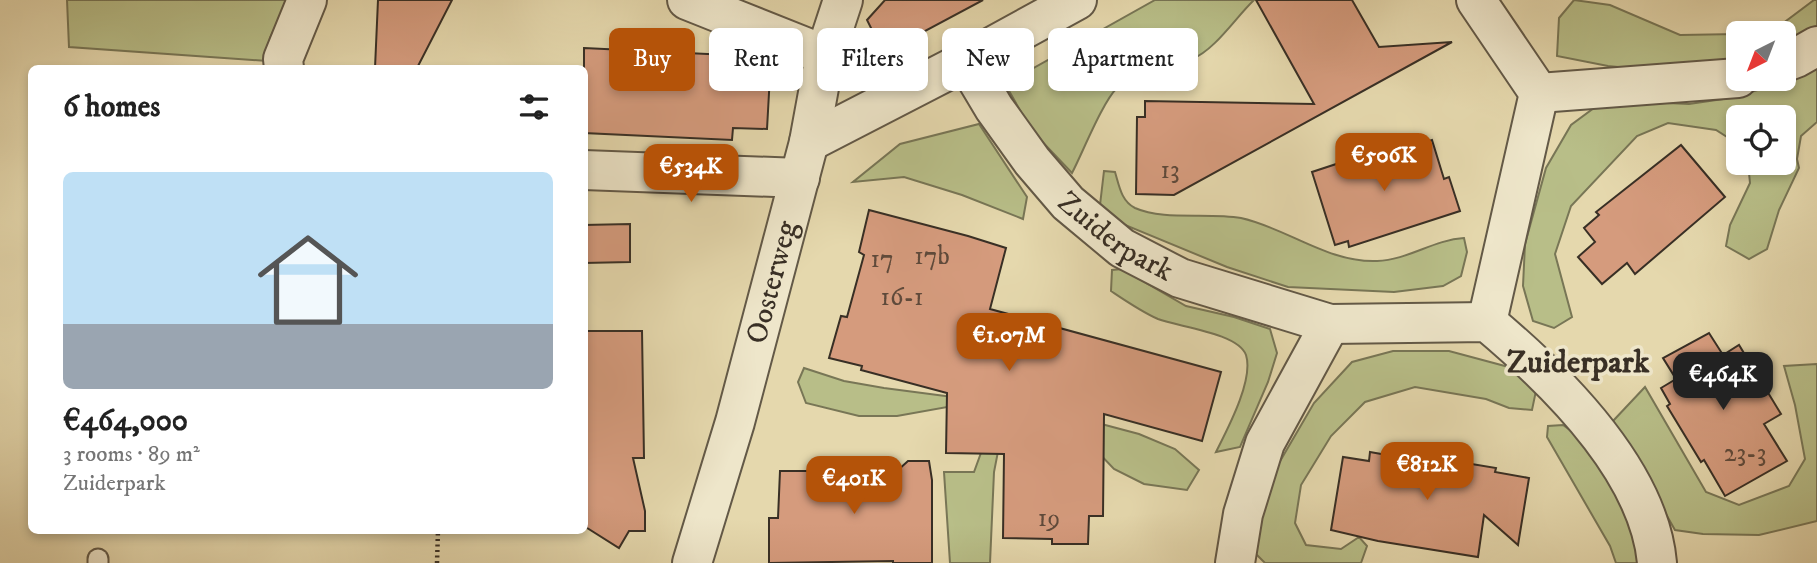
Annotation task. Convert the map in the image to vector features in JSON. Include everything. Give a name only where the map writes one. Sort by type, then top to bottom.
[{"type":"street","points":[[284,65],[283,59],[306,0]]},
{"type":"street","points":[[687,0],[817,52]]},
{"type":"street","name":"Oosterweg","points":[[834,28],[843,0]]},
{"type":"street","points":[[1027,28],[1077,0]]},
{"type":"street","points":[[1476,0],[1539,93],[1488,322],[1528,356],[1582,413],[1633,484],[1655,543],[1657,563]]},
{"type":"street","points":[[1796,58],[1817,46]]},
{"type":"street","points":[[588,170],[804,160],[942,76]]},
{"type":"street","points":[[1539,93],[1726,79]]},
{"type":"street","name":"Oosterweg","points":[[692,563],[735,422],[804,160],[818,91]]},
{"type":"street","name":"Zuiderpark","points":[[984,91],[1031,161],[1068,203],[1122,248],[1180,278],[1330,324],[1488,322]]},
{"type":"street","points":[[1235,563],[1243,513],[1265,443],[1330,324]]},
{"type":"path","points":[[437,563],[438,534]]},
{"type":"green space","points":[[67,0],[288,0],[270,38],[267,61],[69,47]]},
{"type":"green space","points":[[1155,0],[1254,0],[1217,41],[1198,56],[1198,28],[1105,28]]},
{"type":"green space","points":[[1574,0],[1610,5],[1680,35],[1726,34],[1726,64],[1658,71],[1608,66],[1557,56],[1559,18]]},
{"type":"green space","points":[[1817,0],[1817,27],[1796,40],[1796,21],[1786,21]]},
{"type":"green space","points":[[1048,60],[1048,91],[1114,91],[1099,116],[1072,173],[1032,131],[1009,91],[1034,91],[1034,68]]},
{"type":"green space","points":[[1817,68],[1817,122],[1801,136],[1797,159],[1799,168],[1796,174],[1796,105],[1726,105],[1726,136],[1716,130],[1668,123],[1637,136],[1571,206],[1555,254],[1572,317],[1554,328],[1533,321],[1523,286],[1525,244],[1546,168],[1571,125],[1594,108],[1645,102],[1689,104],[1730,98],[1754,91],[1796,91],[1796,76]]},
{"type":"green space","points":[[979,124],[1027,197],[1023,219],[962,195],[904,177],[853,182],[900,144]]},
{"type":"green space","points":[[1104,171],[1115,172],[1124,197],[1135,208],[1159,214],[1241,218],[1342,257],[1388,260],[1442,242],[1464,238],[1467,252],[1461,276],[1443,286],[1394,292],[1288,287],[1227,267],[1125,225],[1100,205]]},
{"type":"green space","points":[[1749,175],[1796,175],[1779,210],[1767,249],[1749,259],[1726,246],[1730,225],[1750,183]]},
{"type":"green space","points":[[1122,269],[1186,306],[1270,329],[1277,353],[1268,382],[1240,447],[1216,452],[1243,391],[1247,365],[1246,355],[1241,347],[1220,336],[1158,319],[1111,291],[1112,270]]},
{"type":"green space","points":[[1393,351],[1449,351],[1516,369],[1537,386],[1532,410],[1509,408],[1486,399],[1415,387],[1365,402],[1331,436],[1301,485],[1295,523],[1306,545],[1341,549],[1359,537],[1367,546],[1361,563],[1265,563],[1256,554],[1257,523],[1279,463],[1314,403],[1352,362]]},
{"type":"green space","points":[[1817,364],[1817,521],[1759,535],[1703,534],[1675,530],[1613,421],[1645,387],[1706,492],[1739,505],[1789,486],[1805,459],[1795,405],[1784,366]]},
{"type":"green space","points":[[804,368],[844,381],[884,388],[1045,409],[1139,434],[1175,449],[1199,470],[1187,490],[1144,484],[1114,469],[1093,447],[1001,436],[994,472],[990,563],[950,563],[944,472],[974,472],[986,439],[947,407],[897,416],[859,416],[806,403],[798,382]]},
{"type":"green space","points":[[1563,425],[1588,443],[1612,486],[1646,563],[1616,563],[1610,546],[1547,437],[1548,426]]},
{"type":"building","points":[[378,0],[452,0],[419,65],[375,65]]},
{"type":"building","points":[[885,0],[983,0],[928,29],[871,28],[867,20]]},
{"type":"building","points":[[1256,0],[1352,0],[1379,47],[1452,42],[1174,195],[1136,194],[1137,117],[1145,117],[1145,101],[1314,104]]},
{"type":"building","points":[[584,48],[609,49],[609,91],[695,91],[695,53],[709,54],[709,91],[769,91],[767,129],[733,128],[732,140],[588,133],[588,65],[584,65]]},
{"type":"building","points":[[1432,140],[1444,179],[1449,177],[1460,211],[1349,247],[1348,241],[1335,245],[1312,172],[1400,143],[1402,150]]},
{"type":"building","points":[[1681,145],[1725,197],[1635,274],[1627,263],[1602,284],[1578,257],[1595,242],[1584,228],[1599,215],[1596,212]]},
{"type":"building","points":[[869,210],[1006,248],[990,309],[1221,372],[1202,441],[1104,414],[1103,516],[1089,516],[1088,544],[1052,544],[1052,539],[1003,538],[1004,454],[946,453],[947,393],[861,370],[862,366],[829,358],[841,316],[847,317],[864,255],[859,252]]},
{"type":"building","points":[[630,224],[630,262],[588,263],[588,225]]},
{"type":"building","points":[[588,331],[642,331],[644,458],[633,458],[645,511],[645,531],[629,531],[619,548],[588,529]]},
{"type":"building","points":[[1709,333],[1723,355],[1739,345],[1781,414],[1764,424],[1787,461],[1725,496],[1667,406],[1670,404],[1661,388],[1676,379],[1663,358]]},
{"type":"building","points":[[1370,452],[1404,458],[1405,453],[1496,468],[1495,472],[1529,478],[1518,545],[1484,515],[1478,557],[1378,541],[1331,530],[1343,457],[1369,461]]},
{"type":"building","points":[[908,461],[929,461],[932,480],[932,563],[769,563],[769,518],[778,518],[780,471],[897,471]]},
{"type":"district","name":"Zuiderpark","points":[[1578,363]]}]
